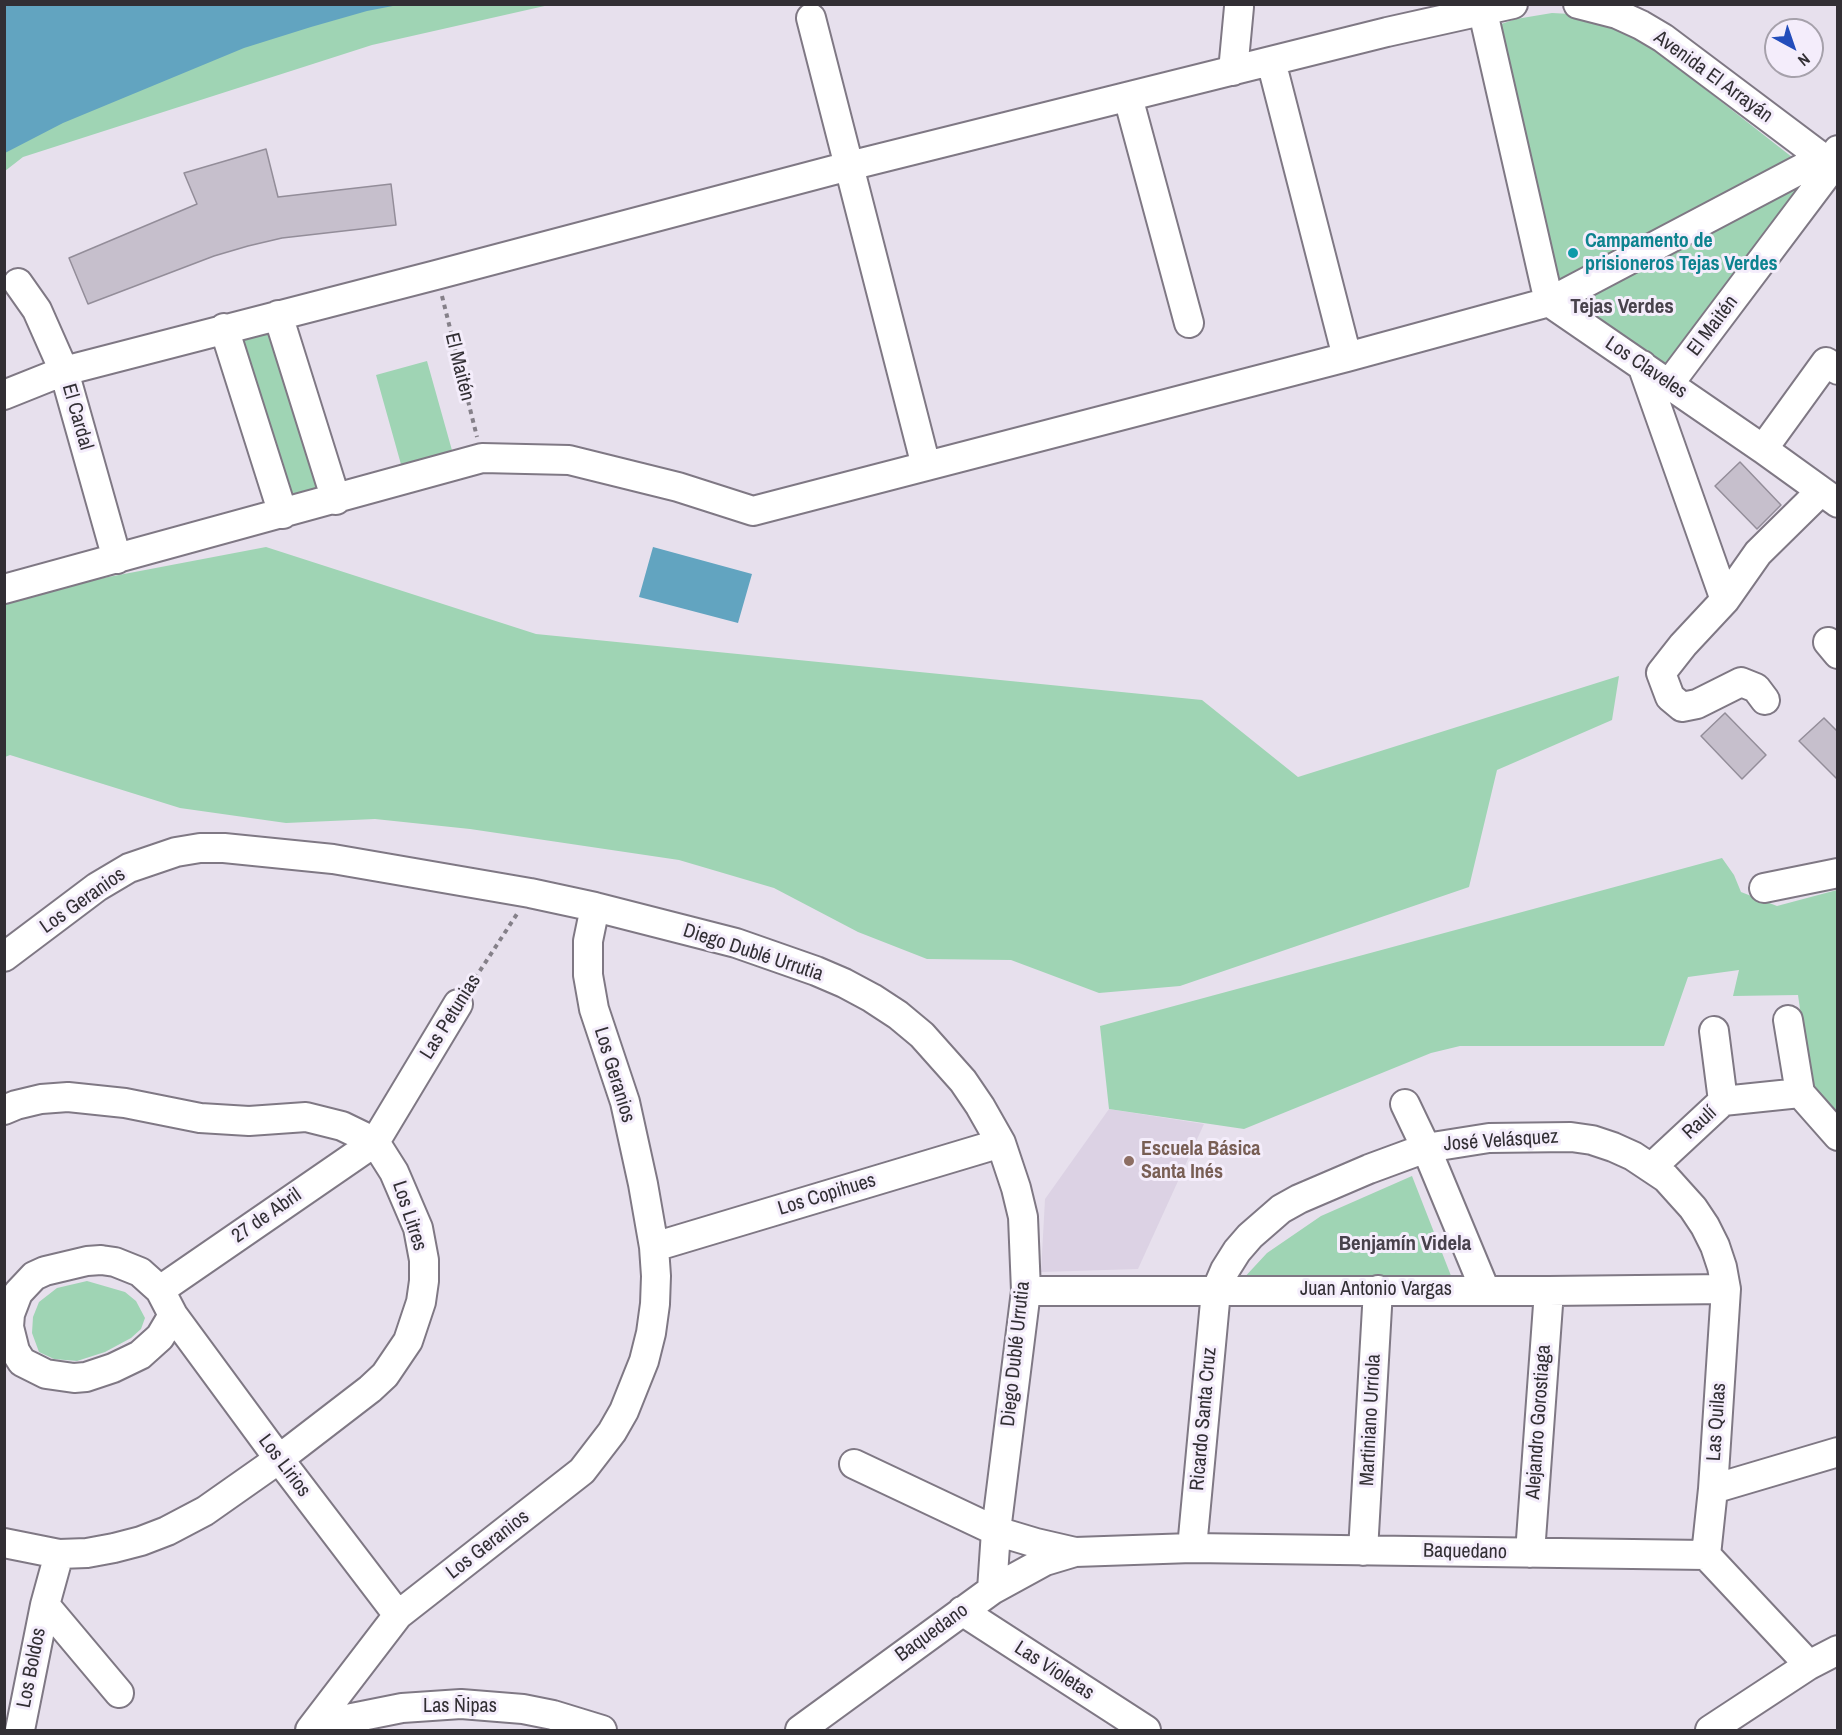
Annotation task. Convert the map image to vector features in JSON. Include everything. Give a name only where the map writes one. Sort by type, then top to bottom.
[{"type":"street","points":[[4,395],[64,370],[849,166],[1387,32],[1513,4]]},
{"type":"street","name":"Avenida El Arrayán","points":[[1578,4],[1617,14],[1663,38],[1833,161]]},
{"type":"street","points":[[1233,71],[1239,6]]},
{"type":"street","points":[[1483,12],[1549,302]]},
{"type":"street","points":[[811,18],[926,466]]},
{"type":"street","points":[[1270,61],[1347,357]]},
{"type":"street","points":[[1128,97],[1189,323]]},
{"type":"street","points":[[4,589],[336,500],[482,458],[569,460],[678,487],[753,511],[1347,357],[1549,302],[1833,161]]},
{"type":"street","name":"El Maitén","points":[[1669,384],[1833,161]]},
{"type":"street","name":"El Cardal","points":[[18,283],[37,310],[64,370],[105,562]]},
{"type":"street","name":"Los Claveles","points":[[1549,302],[1829,497]]},
{"type":"street","points":[[278,315],[336,500]]},
{"type":"street","points":[[224,328],[283,514]]},
{"type":"street","points":[[1763,449],[1826,362],[1838,370]]},
{"type":"street","points":[[1642,365],[1725,600]]},
{"type":"street","points":[[1766,700],[1756,687],[1741,682],[1697,704],[1682,707],[1670,697],[1661,673],[1683,645],[1725,600],[1758,553],[1829,497]]},
{"type":"street","points":[[4,568],[105,562]]},
{"type":"street","name":"Los Geranios","points":[[4,957],[113,876],[152,859],[200,848],[224,848],[333,859],[530,893],[595,907],[588,941],[588,975],[594,1009],[625,1102],[644,1184],[654,1247],[655,1304],[651,1333],[635,1389],[612,1432],[582,1471],[398,1615],[314,1728]]},
{"type":"street","points":[[1764,888],[1838,873]]},
{"type":"street","name":"Diego Dublé Urrutia","points":[[595,907],[736,943],[844,983],[898,1015],[922,1035],[963,1081],[980,1106],[1001,1143],[1016,1188],[1023,1217],[1026,1292],[996,1531],[992,1590]]},
{"type":"street","name":"Las Petunias","points":[[375,1142],[458,1004]]},
{"type":"street","points":[[1788,1020],[1800,1093],[1838,1136]]},
{"type":"street","name":"Raulí","points":[[1652,1167],[1724,1101],[1714,1031]]},
{"type":"street","points":[[1724,1101],[1800,1093]]},
{"type":"street","points":[[4,1110],[41,1099],[68,1097],[125,1102],[208,1119],[249,1121],[306,1117],[342,1126],[375,1142]]},
{"type":"street","points":[[1404,1104],[1426,1148],[1485,1290]]},
{"type":"street","name":"José Velásquez","points":[[1216,1291],[1237,1251],[1250,1236],[1281,1209],[1369,1168],[1426,1148],[1489,1138],[1571,1137],[1613,1147],[1652,1167],[1679,1191],[1705,1226],[1715,1246],[1726,1289]]},
{"type":"street","name":"27 de Abril","points":[[160,1290],[375,1142]]},
{"type":"street","name":"Los Litres","points":[[4,1543],[59,1554],[114,1548],[167,1531],[205,1511],[279,1459],[385,1375],[408,1341],[416,1322],[424,1281],[422,1244],[412,1213],[394,1172],[375,1142]]},
{"type":"street","name":"Los Copihues","points":[[654,1247],[1001,1143]]},
{"type":"street","points":[[87,1261],[115,1262],[140,1272],[160,1290],[172,1315],[167,1327],[152,1347],[127,1362],[99,1373],[74,1378],[60,1377],[34,1369],[13,1368],[15,1351],[9,1327],[13,1303],[26,1284],[45,1271],[87,1261]]},
{"type":"street","name":"Juan Antonio Vargas","points":[[1026,1292],[1726,1289]]},
{"type":"street","name":"Las Quilas","points":[[1706,1555],[1713,1489],[1726,1289]]},
{"type":"street","name":"Martiniano Urriola","points":[[1363,1551],[1378,1290]]},
{"type":"street","name":"Ricardo Santa Cruz","points":[[1192,1548],[1216,1291]]},
{"type":"street","name":"Alejandro Gorostiaga","points":[[1530,1553],[1549,1291]]},
{"type":"street","name":"Los Lirios","points":[[172,1315],[398,1615]]},
{"type":"street","points":[[1713,1489],[1838,1452]]},
{"type":"street","name":"Baquedano","points":[[854,1464],[996,1531],[1074,1552],[1192,1548],[1706,1555]]},
{"type":"street","name":"Baquedano","points":[[800,1731],[992,1590],[1045,1561],[1074,1552]]},
{"type":"street","name":"Los Boldos","points":[[20,1731],[45,1605],[59,1554]]},
{"type":"street","points":[[1706,1555],[1809,1665]]},
{"type":"street","name":"Los Boldos","points":[[45,1605],[119,1693]]},
{"type":"street","name":"Las Violetas","points":[[962,1611],[1146,1731]]},
{"type":"street","points":[[1710,1731],[1809,1665],[1838,1650]]},
{"type":"street","name":"Las Ñipas","points":[[314,1728],[402,1708],[461,1704],[523,1709],[553,1715],[602,1731]]},
{"type":"path","name":"El Maitén","points":[[436,275],[482,458]]},
{"type":"path","name":"Las Petunias","points":[[458,1004],[530,893]]},
{"type":"shaded area","name":"Escuela Básica Santa Inés","points":[[1109,1109],[1204,1124],[1138,1269],[1041,1272],[1045,1199]]},
{"type":"green space","points":[[5,5],[549,5],[372,45],[23,157],[5,171]]},
{"type":"green space","points":[[1552,13],[1571,14],[1623,29],[1654,49],[1797,161],[1557,287],[1498,25],[1516,19]]},
{"type":"green space","points":[[1814,179],[1668,372],[1578,303]]},
{"type":"green space","points":[[276,324],[325,493],[288,503],[234,335]]},
{"type":"green space","points":[[427,361],[453,454],[402,468],[376,375]]},
{"type":"green space","points":[[266,547],[536,634],[1202,700],[1298,777],[1619,676],[1612,720],[1497,770],[1469,887],[1180,986],[1099,993],[1011,960],[927,959],[858,932],[774,888],[679,860],[470,829],[375,819],[286,823],[180,808],[10,755],[5,757],[5,601],[40,590]]},
{"type":"green space","points":[[1722,858],[1734,875],[1741,892],[1777,906],[1837,890],[1837,1122],[1812,1093],[1798,995],[1733,996],[1739,970],[1688,977],[1664,1046],[1460,1046],[1431,1053],[1244,1129],[1109,1109],[1100,1026]]},
{"type":"green space","points":[[1412,1176],[1455,1286],[1241,1281],[1267,1253],[1321,1216]]},
{"type":"green space","points":[[87,1281],[125,1292],[136,1301],[145,1318],[141,1329],[131,1338],[105,1352],[77,1361],[54,1359],[39,1352],[32,1333],[33,1317],[39,1302],[57,1288]]},
{"type":"water","points":[[5,4],[398,5],[367,11],[244,48],[63,123],[5,153]]},
{"type":"water","points":[[653,547],[752,574],[738,623],[639,597]]},
{"type":"building","points":[[266,149],[278,197],[391,184],[396,225],[282,238],[248,246],[214,256],[88,304],[69,258],[197,204],[184,173]]},
{"type":"building","points":[[1740,462],[1781,505],[1757,529],[1715,486]]},
{"type":"building","points":[[1725,713],[1766,755],[1742,779],[1701,736]]},
{"type":"building","points":[[1824,718],[1838,732],[1838,780],[1799,741]]},
{"type":"place","name":"Campamento de prisioneros Tejas Verdes","points":[[1573,253]]},
{"type":"place","name":"Escuela Básica Santa Inés","points":[[1129,1161]]},
{"type":"district","name":"Tejas Verdes","points":[[1622,307]]},
{"type":"district","name":"Benjamín Videla","points":[[1405,1244]]}]
